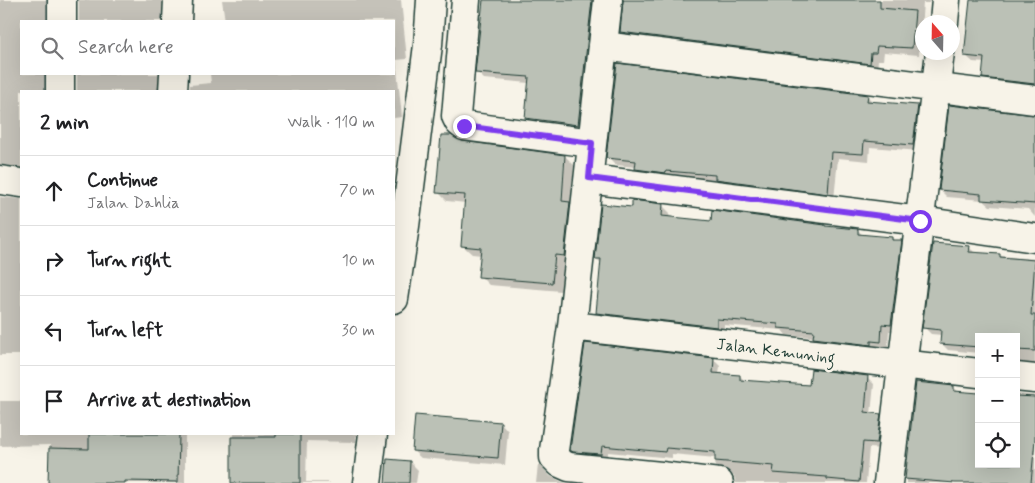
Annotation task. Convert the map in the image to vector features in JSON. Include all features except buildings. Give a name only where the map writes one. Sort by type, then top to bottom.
[{"type":"street","points":[[62,0],[62,20]]},
{"type":"street","points":[[177,20],[178,0]]},
{"type":"street","points":[[395,292],[405,226],[431,0]]},
{"type":"street","points":[[466,0],[456,116],[459,122],[464,126],[592,143]]},
{"type":"street","points":[[608,0],[572,326],[554,457],[560,464],[569,467],[661,479],[719,483]]},
{"type":"street","points":[[945,15],[946,0]]},
{"type":"street","points":[[603,46],[1035,100]]},
{"type":"street","points":[[888,483],[939,60]]},
{"type":"street","points":[[60,75],[60,90]]},
{"type":"street","points":[[174,75],[174,90]]},
{"type":"street","points":[[589,178],[920,221],[1035,238]]},
{"type":"street","points":[[0,180],[20,183]]},
{"type":"street","name":"Jalan Kemuning","points":[[572,326],[975,373]]},
{"type":"street","points":[[1020,378],[1035,380]]},
{"type":"street","points":[[367,483],[373,435]]},
{"type":"route","points":[[464,126],[592,143],[589,178],[920,221]]}]
